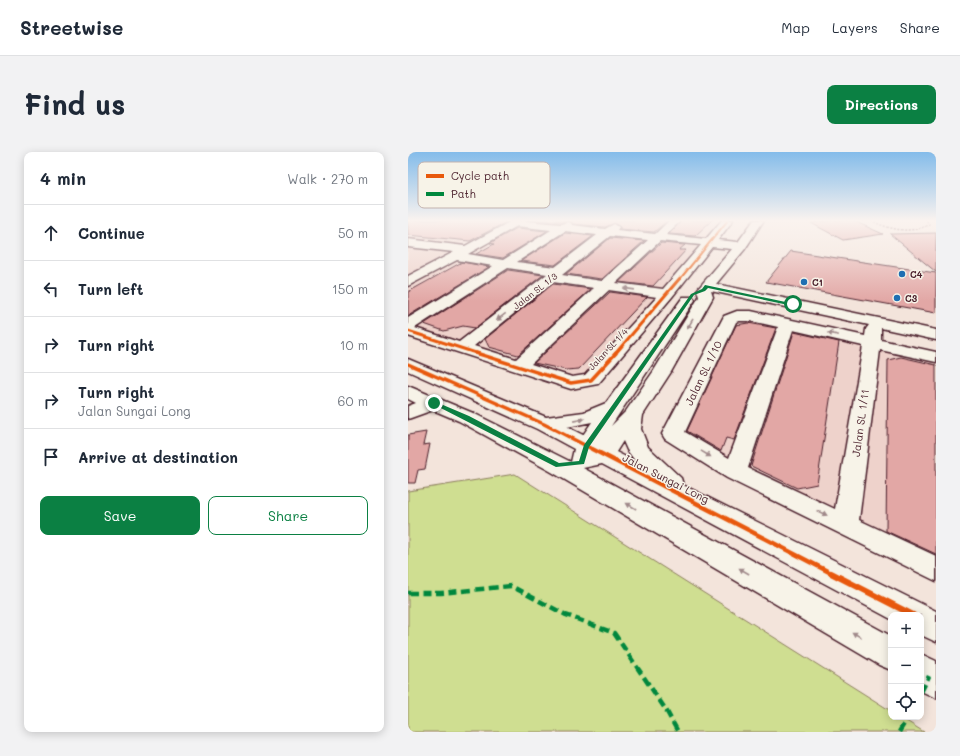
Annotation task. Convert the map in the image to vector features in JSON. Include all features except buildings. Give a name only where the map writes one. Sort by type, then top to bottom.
[{"type":"street","points":[[445,247],[453,248]]},
{"type":"street","points":[[449,247],[507,263],[605,286],[668,294]]},
{"type":"street","points":[[410,332],[507,263],[532,247]]},
{"type":"street","name":"Jalan SL 1/3","points":[[463,347],[590,247]]},
{"type":"street","points":[[520,365],[646,247]]},
{"type":"street","name":"Jalan SL 1/4","points":[[410,332],[520,365],[571,383],[590,380],[668,294],[705,247]]},
{"type":"street","points":[[588,461],[612,408],[636,378],[692,294],[705,288],[740,247]]},
{"type":"street","points":[[408,268],[453,248]]},
{"type":"street","points":[[408,282],[453,248]]},
{"type":"street","points":[[705,288],[876,321],[936,335]]},
{"type":"street","points":[[588,461],[633,415],[662,372],[706,297],[705,288]]},
{"type":"street","name":"Jalan SL 1/10","points":[[735,472],[673,434],[730,319],[737,316],[751,316],[787,324]]},
{"type":"street","name":"Jalan SL 1/11","points":[[846,524],[871,343],[876,321]]},
{"type":"street","points":[[936,357],[787,324],[735,472],[846,524],[936,570]]},
{"type":"street","name":"Jalan Sungai Long","points":[[408,364],[544,424],[588,461],[888,652]]},
{"type":"street","name":"Jalan Sungai Long","points":[[408,392],[466,417],[558,465],[588,461],[688,500],[908,612]]},
{"type":"street","points":[[408,413],[434,403]]},
{"type":"street","points":[[544,424],[578,420],[599,415],[612,408]]},
{"type":"street","points":[[633,415],[630,429],[638,450],[688,500]]},
{"type":"street","points":[[924,620],[936,626]]},
{"type":"street","points":[[924,673],[936,681]]},
{"type":"shaded area","points":[[408,247],[458,247],[408,275]]},
{"type":"shaded area","points":[[476,247],[700,247],[611,351],[585,378],[574,379],[408,328],[408,285]]},
{"type":"shaded area","points":[[739,318],[936,359],[936,564],[678,432],[733,321]]},
{"type":"green space","points":[[515,474],[888,709],[888,720],[905,720],[924,732],[408,732],[408,491]]},
{"type":"marked path","points":[[408,593],[441,593],[511,586],[566,615],[614,633],[666,710],[678,732]]},
{"type":"marked path","points":[[924,686],[929,676]]},
{"type":"marked path","points":[[899,732],[906,720]]},
{"type":"cycle path","points":[[408,331],[571,383],[591,380],[667,294],[706,247]]},
{"type":"cycle path","points":[[408,364],[544,424],[907,612]]},
{"type":"place","name":"C4","points":[[902,274]]},
{"type":"place","name":"C1","points":[[804,282]]},
{"type":"place","name":"C3","points":[[897,298]]},
{"type":"route","points":[[434,403],[466,417],[558,465],[582,462],[586,447],[612,408],[657,348],[692,294],[704,290],[707,286],[793,304]]}]
